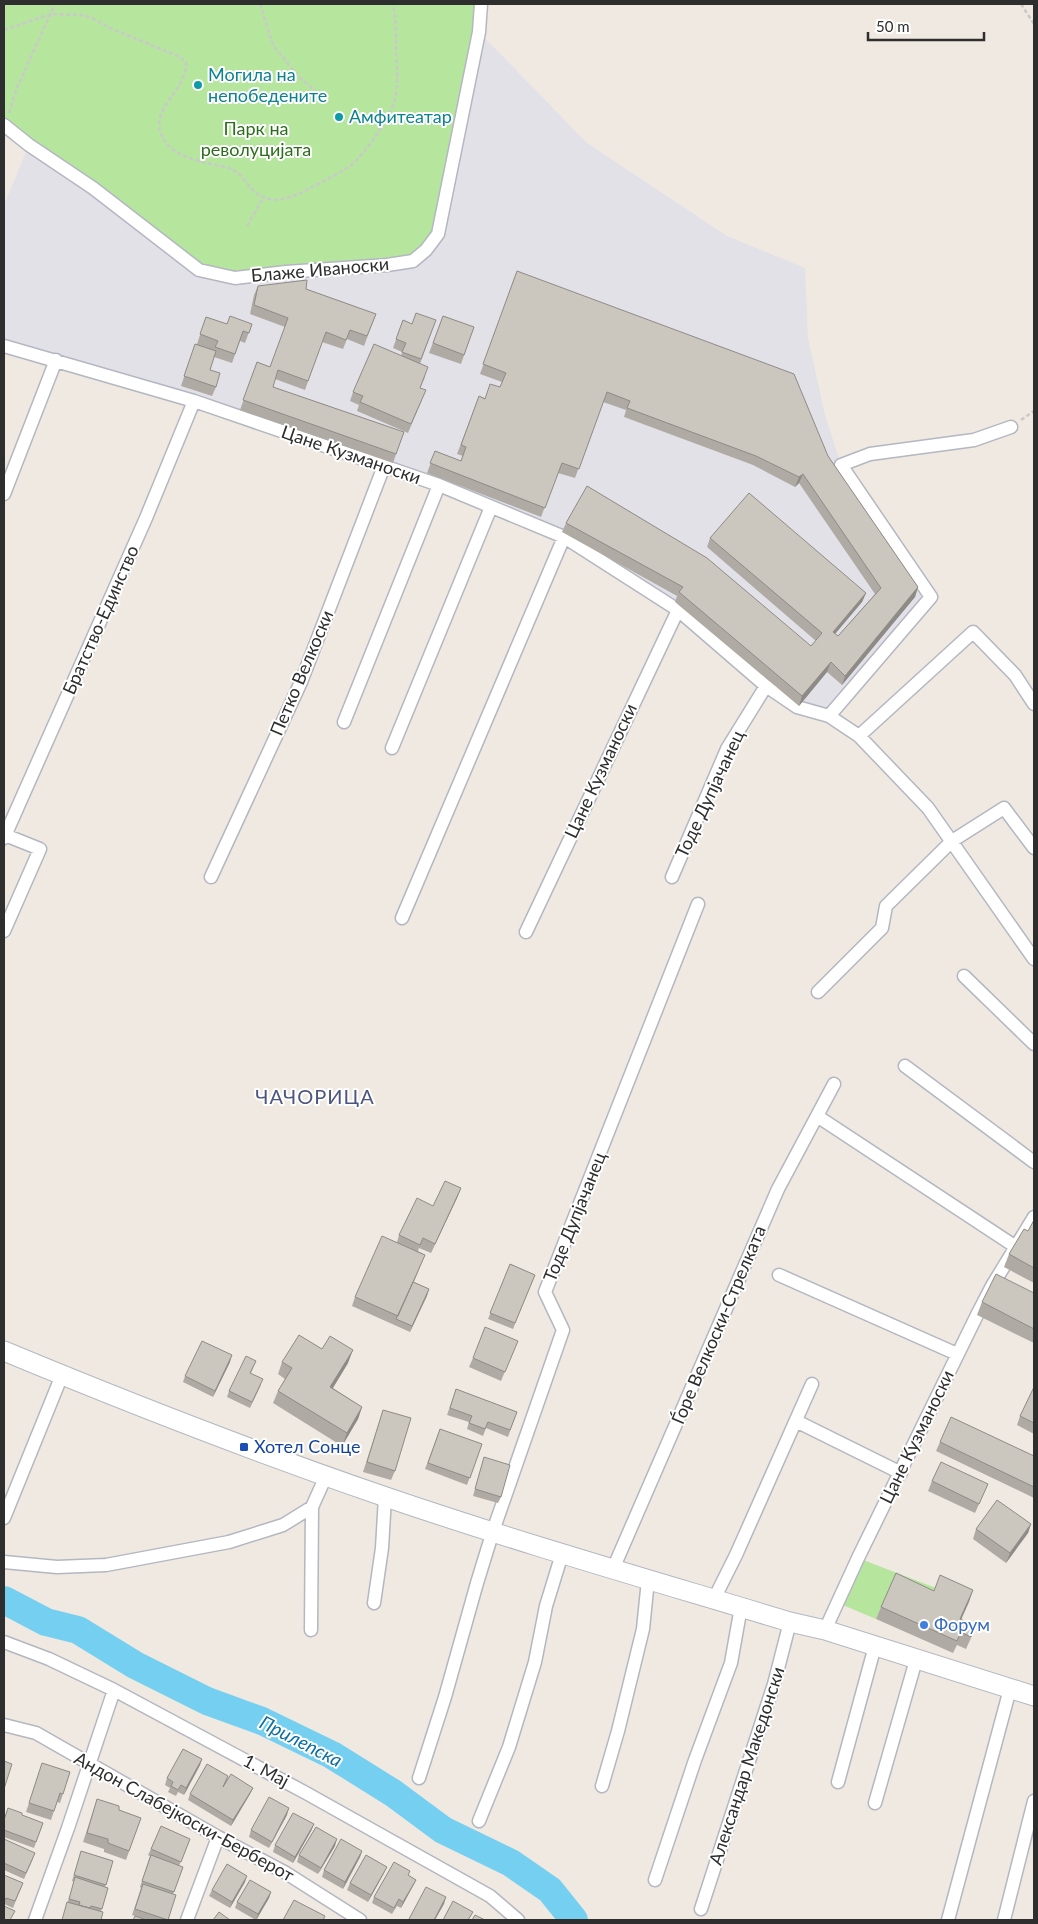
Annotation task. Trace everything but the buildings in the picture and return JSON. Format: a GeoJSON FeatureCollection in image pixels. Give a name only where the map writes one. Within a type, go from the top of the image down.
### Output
{"type":"FeatureCollection","features":[{"type":"Feature","properties":{"kind":"street","name":"Блаже Иваноски"},"geometry":{"type":"LineString","coordinates":[[4,125],[29,145],[100,194],[199,270],[235,278],[286,272],[387,265],[413,261],[426,250],[438,234],[479,32],[481,4]]}},
{"type":"Feature","properties":{"kind":"street","name":"Цане Кузманоски"},"geometry":{"type":"LineString","coordinates":[[4,346],[194,401],[440,485],[564,537],[678,610],[766,686],[797,707],[828,716],[859,736],[928,808],[1034,959]]}},
{"type":"Feature","properties":{"kind":"street"},"geometry":{"type":"LineString","coordinates":[[4,494],[56,360]]}},
{"type":"Feature","properties":{"kind":"street","name":"Братство-Единство"},"geometry":{"type":"LineString","coordinates":[[4,836],[9,814],[146,518],[194,401]]}},
{"type":"Feature","properties":{"kind":"street"},"geometry":{"type":"LineString","coordinates":[[828,716],[931,597],[841,465],[870,454],[974,440],[1011,427]]}},
{"type":"Feature","properties":{"kind":"street","name":"Петко Велкоски"},"geometry":{"type":"LineString","coordinates":[[211,877],[301,682],[384,466]]}},
{"type":"Feature","properties":{"kind":"street"},"geometry":{"type":"LineString","coordinates":[[344,722],[440,485]]}},
{"type":"Feature","properties":{"kind":"street"},"geometry":{"type":"LineString","coordinates":[[392,748],[491,507]]}},
{"type":"Feature","properties":{"kind":"street"},"geometry":{"type":"LineString","coordinates":[[402,918],[564,537]]}},
{"type":"Feature","properties":{"kind":"street","name":"Цане Кузманоски"},"geometry":{"type":"LineString","coordinates":[[526,932],[678,610]]}},
{"type":"Feature","properties":{"kind":"street"},"geometry":{"type":"LineString","coordinates":[[859,736],[973,632],[1015,675],[1034,704]]}},
{"type":"Feature","properties":{"kind":"street","name":"Тоде Дупјачанец"},"geometry":{"type":"LineString","coordinates":[[672,877],[727,749],[766,686]]}},
{"type":"Feature","properties":{"kind":"street"},"geometry":{"type":"LineString","coordinates":[[818,992],[882,928],[886,906],[952,841],[1004,808],[1034,848]]}},
{"type":"Feature","properties":{"kind":"street"},"geometry":{"type":"LineString","coordinates":[[4,836],[40,849],[4,931]]}},
{"type":"Feature","properties":{"kind":"street","name":"Тоде Дупјачанец"},"geometry":{"type":"LineString","coordinates":[[494,1532],[563,1330],[545,1292],[698,904]]}},
{"type":"Feature","properties":{"kind":"street"},"geometry":{"type":"LineString","coordinates":[[964,976],[1034,1044]]}},
{"type":"Feature","properties":{"kind":"street"},"geometry":{"type":"LineString","coordinates":[[905,1066],[1034,1162]]}},
{"type":"Feature","properties":{"kind":"street","name":"Ѓоре Велкоски-Стрелката"},"geometry":{"type":"LineString","coordinates":[[613,1569],[778,1189],[834,1084]]}},
{"type":"Feature","properties":{"kind":"street"},"geometry":{"type":"LineString","coordinates":[[817,1116],[1016,1248]]}},
{"type":"Feature","properties":{"kind":"street","name":"Цане Кузманоски"},"geometry":{"type":"LineString","coordinates":[[825,1630],[858,1558],[992,1286],[1034,1217]]}},
{"type":"Feature","properties":{"kind":"street"},"geometry":{"type":"LineString","coordinates":[[779,1275],[958,1354]]}},
{"type":"Feature","properties":{"kind":"street"},"geometry":{"type":"LineString","coordinates":[[4,1352],[244,1448],[384,1497],[562,1554],[790,1622],[825,1630],[1034,1696]]}},
{"type":"Feature","properties":{"kind":"street"},"geometry":{"type":"LineString","coordinates":[[4,1518],[62,1376]]}},
{"type":"Feature","properties":{"kind":"street"},"geometry":{"type":"LineString","coordinates":[[714,1599],[736,1555],[812,1384]]}},
{"type":"Feature","properties":{"kind":"street"},"geometry":{"type":"LineString","coordinates":[[796,1421],[901,1473]]}},
{"type":"Feature","properties":{"kind":"street"},"geometry":{"type":"LineString","coordinates":[[312,1630],[312,1507],[326,1476]]}},
{"type":"Feature","properties":{"kind":"street"},"geometry":{"type":"LineString","coordinates":[[374,1603],[382,1548],[384,1497]]}},
{"type":"Feature","properties":{"kind":"street"},"geometry":{"type":"LineString","coordinates":[[4,1562],[57,1567],[106,1565],[229,1542],[283,1525],[312,1507]]}},
{"type":"Feature","properties":{"kind":"street"},"geometry":{"type":"LineString","coordinates":[[419,1778],[494,1532]]}},
{"type":"Feature","properties":{"kind":"street"},"geometry":{"type":"LineString","coordinates":[[479,1821],[509,1747],[534,1662],[546,1606],[562,1554]]}},
{"type":"Feature","properties":{"kind":"street"},"geometry":{"type":"LineString","coordinates":[[602,1786],[644,1629],[648,1580]]}},
{"type":"Feature","properties":{"kind":"street"},"geometry":{"type":"LineString","coordinates":[[656,1880],[695,1760],[731,1663],[741,1607]]}},
{"type":"Feature","properties":{"kind":"street","name":"Александар Македонски"},"geometry":{"type":"LineString","coordinates":[[701,1909],[774,1684],[790,1622]]}},
{"type":"Feature","properties":{"kind":"street","name":"1. Мај"},"geometry":{"type":"LineString","coordinates":[[4,1642],[49,1659],[114,1690],[306,1793],[490,1896],[518,1920]]}},
{"type":"Feature","properties":{"kind":"street"},"geometry":{"type":"LineString","coordinates":[[838,1782],[875,1646]]}},
{"type":"Feature","properties":{"kind":"street"},"geometry":{"type":"LineString","coordinates":[[875,1804],[916,1660]]}},
{"type":"Feature","properties":{"kind":"street"},"geometry":{"type":"LineString","coordinates":[[948,1920],[1010,1689]]}},
{"type":"Feature","properties":{"kind":"street"},"geometry":{"type":"LineString","coordinates":[[35,1920],[114,1690]]}},
{"type":"Feature","properties":{"kind":"street","name":"Андон Слабејкоски-Берберот"},"geometry":{"type":"LineString","coordinates":[[4,1725],[36,1733],[286,1873],[343,1916],[360,1920]]}},
{"type":"Feature","properties":{"kind":"street"},"geometry":{"type":"LineString","coordinates":[[1004,1920],[1034,1800]]}},
{"type":"Feature","properties":{"kind":"street"},"geometry":{"type":"LineString","coordinates":[[187,1920],[218,1836]]}},
{"type":"Feature","properties":{"kind":"path"},"geometry":{"type":"LineString","coordinates":[[16,88],[55,4]]}},
{"type":"Feature","properties":{"kind":"path"},"geometry":{"type":"LineString","coordinates":[[260,4],[273,45],[298,76],[329,102]]}},
{"type":"Feature","properties":{"kind":"path"},"geometry":{"type":"LineString","coordinates":[[4,30],[51,14],[68,14],[92,18],[110,28],[180,57],[186,63],[186,73],[182,83],[162,110],[159,124],[165,142],[180,153],[237,171],[255,194],[263,198],[286,199],[335,175],[358,159],[385,123],[394,102],[397,78],[393,4]]}},
{"type":"Feature","properties":{"kind":"path"},"geometry":{"type":"LineString","coordinates":[[1021,4],[1034,24]]}},
{"type":"Feature","properties":{"kind":"path"},"geometry":{"type":"LineString","coordinates":[[247,226],[263,198]]}},
{"type":"Feature","properties":{"kind":"shaded area"},"geometry":{"type":"Polygon","coordinates":[[[479,32],[587,143],[727,236],[805,268],[808,338],[825,415],[841,465],[931,597],[829,716],[797,707],[678,610],[564,537],[439,485],[4,346],[4,205],[29,145],[479,32]]]}},
{"type":"Feature","properties":{"kind":"green space","name":"Парк на револуцијата"},"geometry":{"type":"Polygon","coordinates":[[[4,4],[481,4],[438,234],[413,261],[235,278],[199,270],[4,125],[4,4]]]}},
{"type":"Feature","properties":{"kind":"green space"},"geometry":{"type":"Polygon","coordinates":[[[858,1558],[936,1588],[929,1603],[891,1586],[876,1619],[838,1603],[858,1558]]]}},
{"type":"Feature","properties":{"kind":"waterway","name":"Прилепска"},"geometry":{"type":"LineString","coordinates":[[4,1600],[46,1622],[78,1630],[135,1665],[207,1701],[262,1721],[332,1755],[393,1793],[443,1830],[511,1863],[550,1890],[574,1920]]}},
{"type":"Feature","properties":{"kind":"place","name":"Могила на непобедените"},"geometry":{"type":"Point","coordinates":[198,85]}},
{"type":"Feature","properties":{"kind":"place","name":"Амфитеатар"},"geometry":{"type":"Point","coordinates":[339,117]}},
{"type":"Feature","properties":{"kind":"place","name":"Хотел Сонце"},"geometry":{"type":"Point","coordinates":[244,1447]}},
{"type":"Feature","properties":{"kind":"place","name":"Форум"},"geometry":{"type":"Point","coordinates":[924,1625]}},
{"type":"Feature","properties":{"kind":"district","name":"ЧАЧОРИЦА"},"geometry":{"type":"Point","coordinates":[315,1097]}}]}
